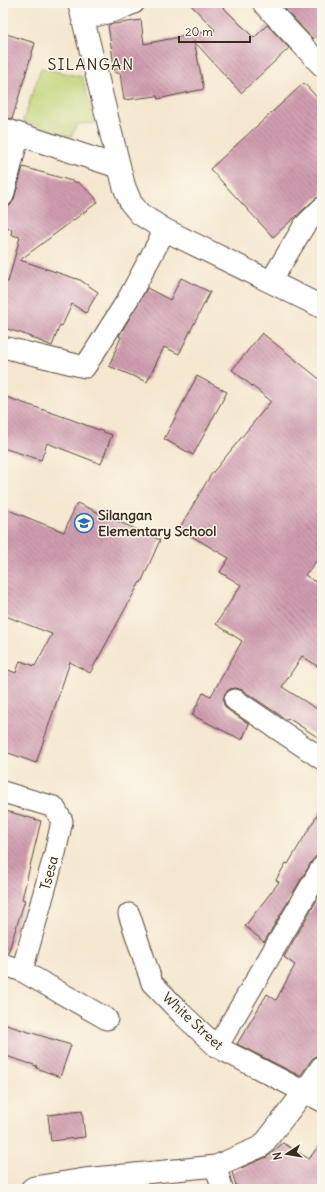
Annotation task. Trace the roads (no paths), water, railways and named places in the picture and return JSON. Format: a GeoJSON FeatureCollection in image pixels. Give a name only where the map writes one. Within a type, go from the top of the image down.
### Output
{"type":"FeatureCollection","features":[{"type":"Feature","properties":{"kind":"street"},"geometry":{"type":"LineString","coordinates":[[134,3],[118,10],[82,11],[119,167],[124,186],[131,203],[140,214],[165,230],[322,307]]}},
{"type":"Feature","properties":{"kind":"street"},"geometry":{"type":"LineString","coordinates":[[263,3],[322,66]]}},
{"type":"Feature","properties":{"kind":"street"},"geometry":{"type":"LineString","coordinates":[[3,196],[11,132],[119,167]]}},
{"type":"Feature","properties":{"kind":"street"},"geometry":{"type":"LineString","coordinates":[[271,281],[304,226],[322,208]]}},
{"type":"Feature","properties":{"kind":"street"},"geometry":{"type":"LineString","coordinates":[[3,347],[85,367],[128,300],[165,230]]}},
{"type":"Feature","properties":{"kind":"street"},"geometry":{"type":"LineString","coordinates":[[235,700],[322,759]]}},
{"type":"Feature","properties":{"kind":"street","name":"Tsesa"},"geometry":{"type":"LineString","coordinates":[[3,792],[54,807],[62,821],[55,853],[12,968]]}},
{"type":"Feature","properties":{"kind":"street"},"geometry":{"type":"LineString","coordinates":[[217,1047],[322,866]]}},
{"type":"Feature","properties":{"kind":"street","name":"White Street"},"geometry":{"type":"LineString","coordinates":[[129,914],[152,983],[217,1047],[313,1097]]}},
{"type":"Feature","properties":{"kind":"street"},"geometry":{"type":"LineString","coordinates":[[12,968],[107,1019]]}},
{"type":"Feature","properties":{"kind":"street"},"geometry":{"type":"LineString","coordinates":[[31,1189],[34,1187],[84,1179],[216,1166],[262,1146],[313,1097],[322,1066]]}},
{"type":"Feature","properties":{"kind":"street"},"geometry":{"type":"LineString","coordinates":[[216,1166],[222,1189]]}},
{"type":"Feature","properties":{"kind":"place","name":"Silangan Elementary School"},"geometry":{"type":"Point","coordinates":[84,523]}},
{"type":"Feature","properties":{"kind":"district","name":"SILANGAN"},"geometry":{"type":"Point","coordinates":[91,64]}}]}
